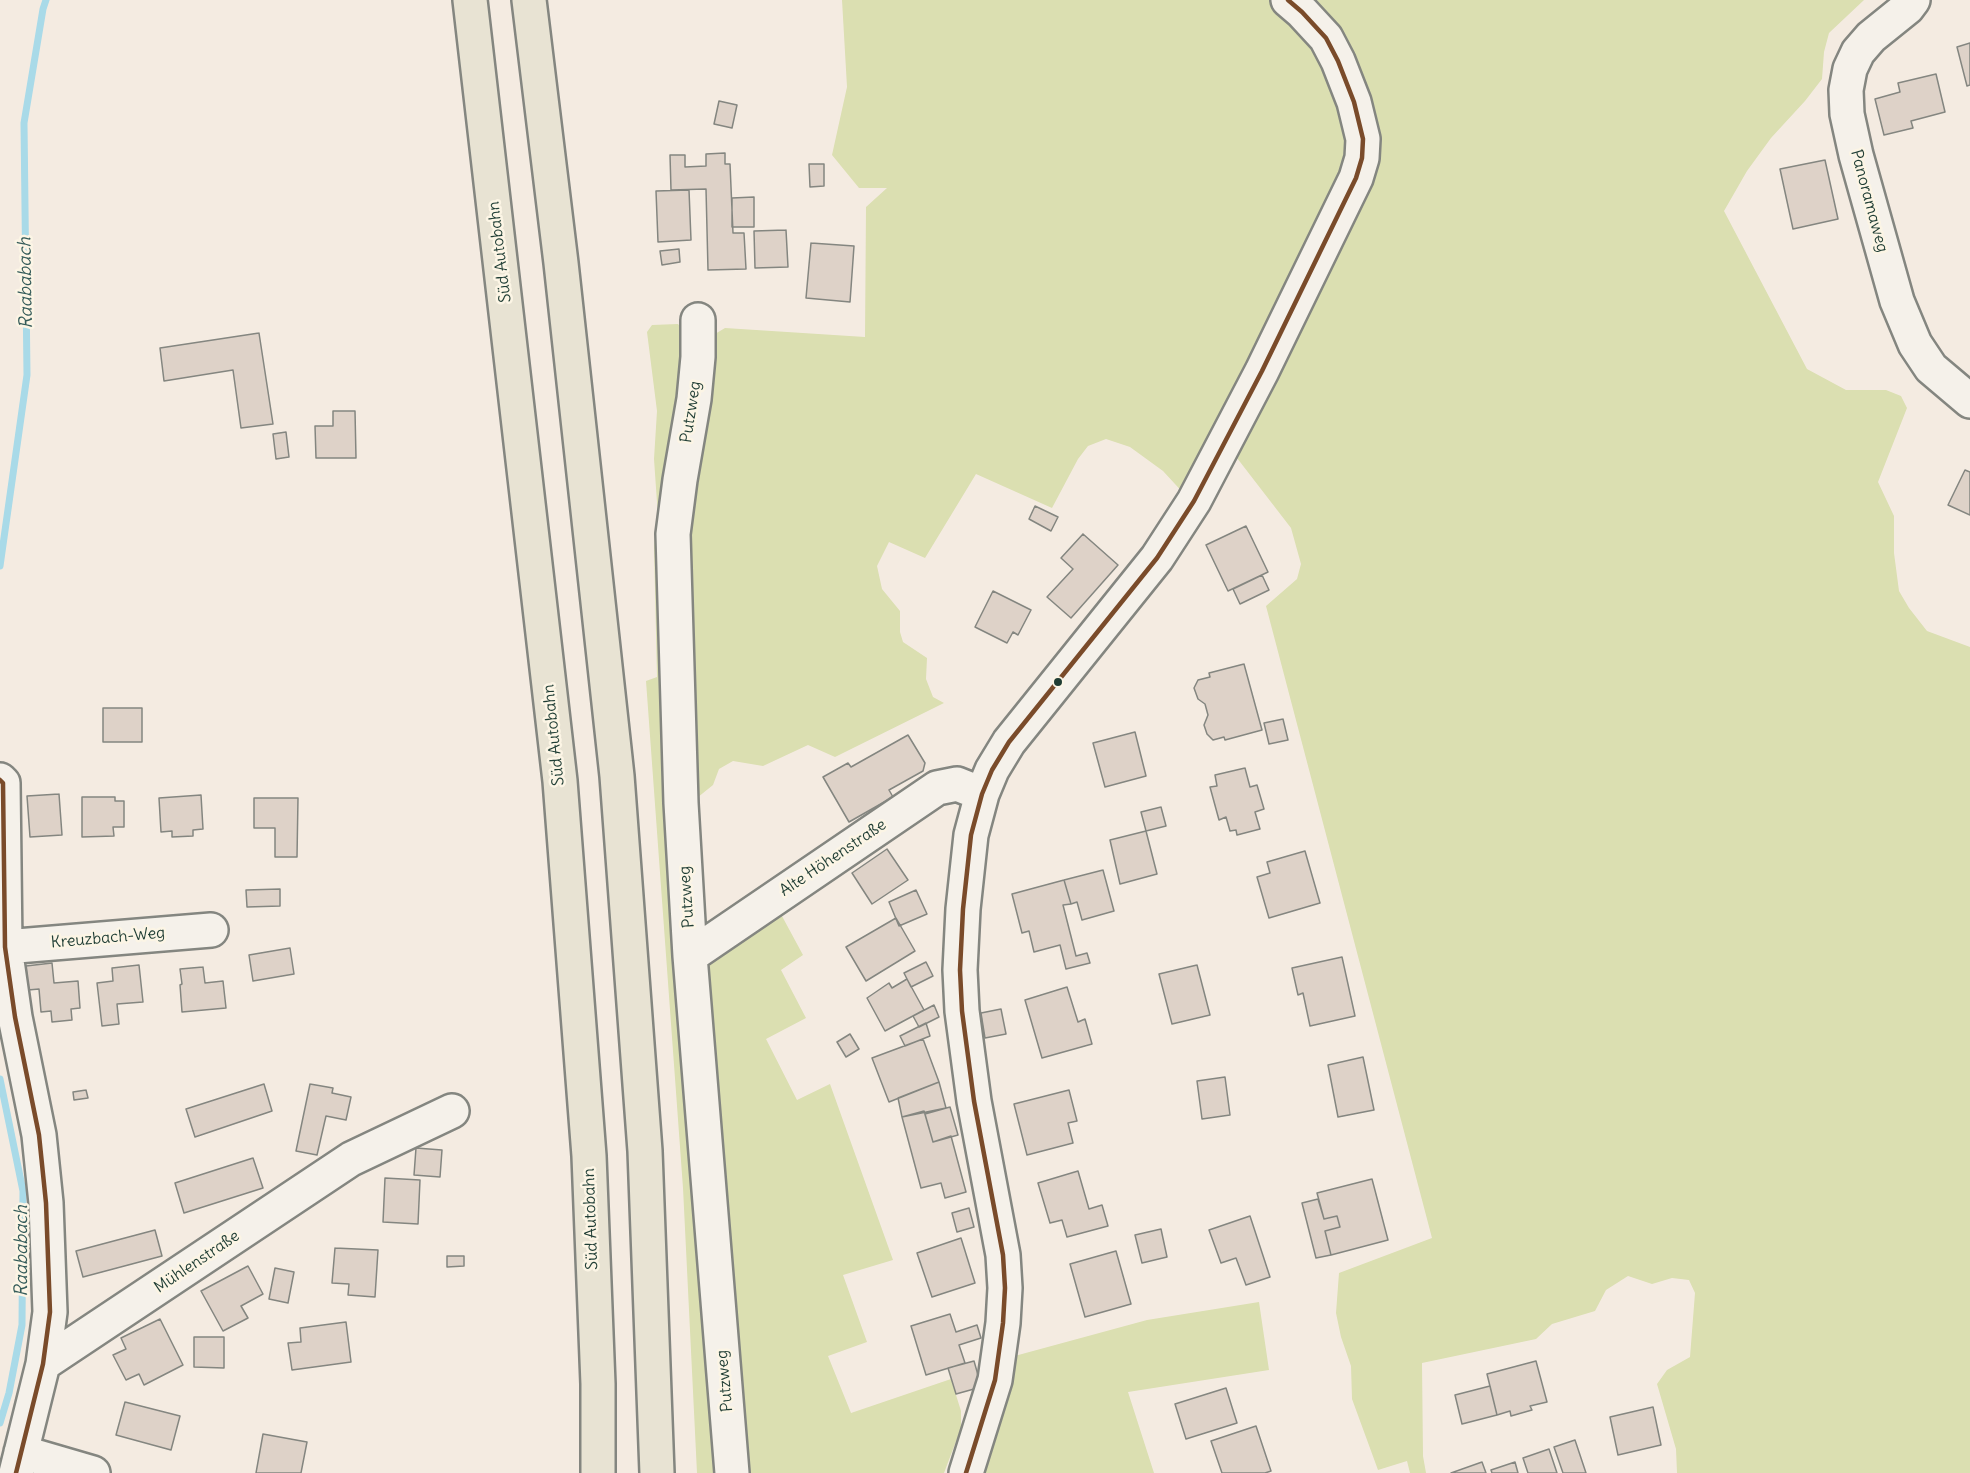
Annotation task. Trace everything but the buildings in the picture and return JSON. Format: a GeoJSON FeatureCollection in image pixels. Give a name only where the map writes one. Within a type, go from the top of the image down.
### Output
{"type":"FeatureCollection","features":[{"type":"Feature","properties":{"kind":"highway","name":"Süd Autobahn"},"geometry":{"type":"LineString","coordinates":[[470,0],[560,781],[589,1156],[598,1384],[598,1473]]}},
{"type":"Feature","properties":{"kind":"highway"},"geometry":{"type":"LineString","coordinates":[[529,0],[561,263],[617,776],[645,1152],[657,1473]]}},
{"type":"Feature","properties":{"kind":"street"},"geometry":{"type":"LineString","coordinates":[[966,1473],[995,1380],[1005,1288],[1003,1255],[974,1101],[962,1011],[960,970],[966,870],[971,835],[982,794],[992,770],[1012,737],[1157,558],[1194,501],[1262,371],[1356,178],[1362,158],[1363,139],[1354,102],[1326,38],[1288,0]]}},
{"type":"Feature","properties":{"kind":"street","name":"Panoramaweg"},"geometry":{"type":"LineString","coordinates":[[1913,0],[1907,8],[1871,37],[1858,52],[1850,69],[1846,90],[1847,114],[1856,155],[1897,301],[1915,344],[1931,368],[1970,401]]}},
{"type":"Feature","properties":{"kind":"street","name":"Putzweg"},"geometry":{"type":"LineString","coordinates":[[698,320],[698,357],[694,399],[673,534],[681,803],[690,956],[732,1473]]}},
{"type":"Feature","properties":{"kind":"street"},"geometry":{"type":"LineString","coordinates":[[0,780],[3,783],[5,947],[15,1017],[39,1135],[46,1203],[50,1312],[44,1364],[19,1463],[93,1473]]}},
{"type":"Feature","properties":{"kind":"street","name":"Alte Höhenstraße"},"geometry":{"type":"LineString","coordinates":[[690,956],[926,794],[947,785],[957,784],[982,794]]}},
{"type":"Feature","properties":{"kind":"street","name":"Kreuzbach-Weg"},"geometry":{"type":"LineString","coordinates":[[5,947],[211,930]]}},
{"type":"Feature","properties":{"kind":"street","name":"Mühlenstraße"},"geometry":{"type":"LineString","coordinates":[[44,1364],[351,1159],[452,1111]]}},
{"type":"Feature","properties":{"kind":"green space"},"geometry":{"type":"Polygon","coordinates":[[[842,0],[1275,0],[1331,65],[1353,157],[1187,497],[1163,471],[1130,447],[1106,439],[1088,446],[1078,459],[1052,508],[976,474],[925,558],[889,542],[877,566],[882,589],[900,611],[900,632],[903,642],[927,658],[926,679],[933,697],[944,703],[835,757],[808,745],[763,766],[733,761],[719,769],[713,785],[687,806],[681,609],[710,337],[725,328],[865,337],[866,207],[887,188],[859,188],[832,155],[847,87],[842,0]]]}},
{"type":"Feature","properties":{"kind":"green space"},"geometry":{"type":"Polygon","coordinates":[[[1308,0],[1864,0],[1829,33],[1824,52],[1822,79],[1771,138],[1747,171],[1724,211],[1807,369],[1846,390],[1886,390],[1901,396],[1907,408],[1878,482],[1894,516],[1894,553],[1899,591],[1927,631],[1970,647],[1970,1473],[1677,1473],[1676,1449],[1657,1384],[1667,1370],[1690,1357],[1695,1293],[1689,1280],[1672,1278],[1652,1284],[1628,1276],[1606,1290],[1595,1311],[1552,1324],[1536,1339],[1422,1363],[1423,1456],[1426,1473],[1410,1473],[1407,1461],[1378,1470],[1352,1399],[1351,1366],[1336,1313],[1339,1273],[1432,1238],[1266,606],[1297,579],[1301,564],[1291,528],[1237,458],[1367,183],[1308,0]]]}},
{"type":"Feature","properties":{"kind":"green space"},"geometry":{"type":"Polygon","coordinates":[[[678,324],[689,337],[682,437],[725,1473],[697,1473],[683,1188],[646,681],[657,677],[654,546],[658,517],[654,459],[657,411],[647,332],[652,325],[678,324]]]}},
{"type":"Feature","properties":{"kind":"green space"},"geometry":{"type":"Polygon","coordinates":[[[776,905],[803,955],[781,970],[806,1018],[766,1039],[797,1100],[830,1084],[893,1260],[843,1275],[867,1342],[828,1356],[851,1413],[951,1379],[961,1411],[961,1428],[944,1473],[739,1473],[697,955],[776,905]]]}},
{"type":"Feature","properties":{"kind":"green space"},"geometry":{"type":"Polygon","coordinates":[[[1259,1302],[1269,1370],[1128,1392],[1154,1473],[973,1473],[1011,1357],[1147,1320],[1259,1302]]]}},
{"type":"Feature","properties":{"kind":"waterway","name":"Raababach"},"geometry":{"type":"LineString","coordinates":[[0,566],[27,375],[24,123],[46,0]]}},
{"type":"Feature","properties":{"kind":"waterway","name":"Raababach"},"geometry":{"type":"LineString","coordinates":[[0,1079],[23,1191],[22,1325],[9,1393],[0,1423]]}},
{"type":"Feature","properties":{"kind":"transit line"},"geometry":{"type":"LineString","coordinates":[[966,1473],[995,1380],[1005,1288],[1003,1255],[974,1101],[962,1011],[960,970],[963,909],[971,835],[982,794],[992,770],[1009,742],[1157,558],[1194,501],[1262,371],[1356,178],[1362,158],[1363,139],[1354,102],[1326,38],[1288,0]]}},
{"type":"Feature","properties":{"kind":"transit line"},"geometry":{"type":"LineString","coordinates":[[0,780],[3,783],[5,947],[15,1017],[39,1135],[46,1203],[50,1312],[43,1364],[16,1473]]}}]}
